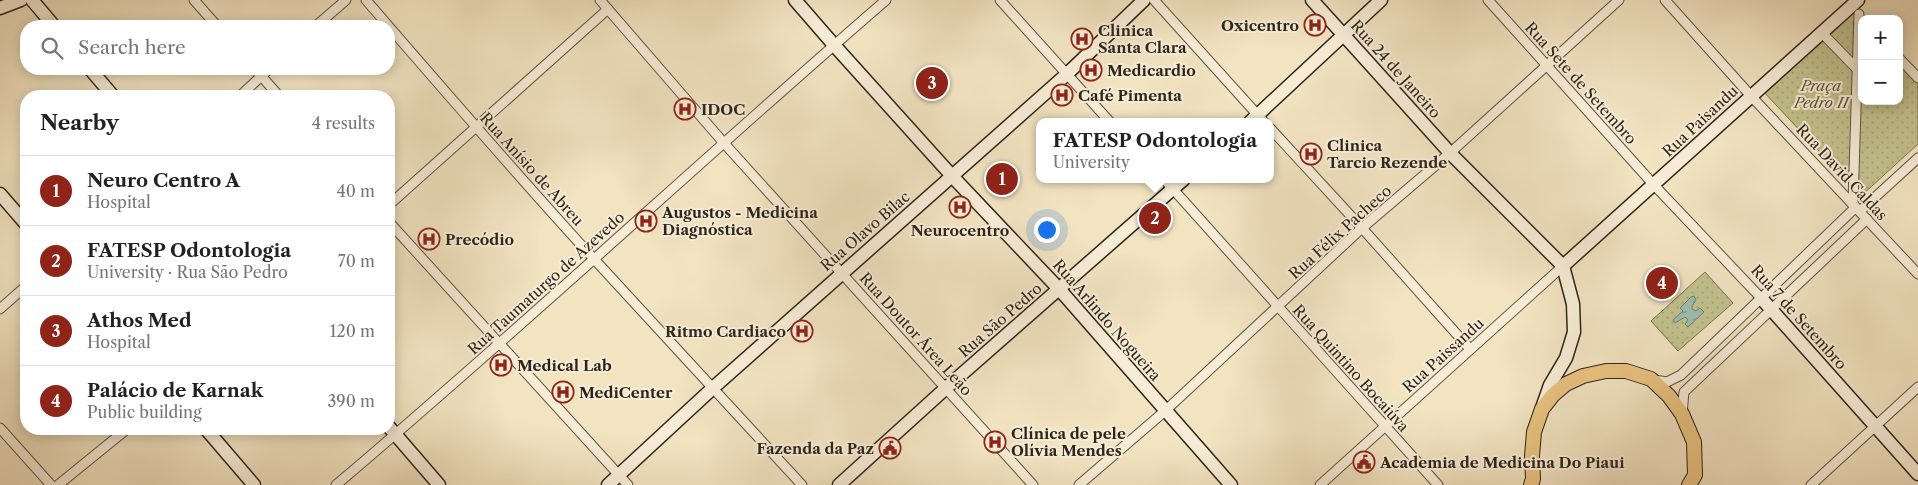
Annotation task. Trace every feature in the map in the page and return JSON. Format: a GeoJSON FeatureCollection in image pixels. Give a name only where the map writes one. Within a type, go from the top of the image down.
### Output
{"type":"FeatureCollection","features":[{"type":"Feature","properties":{"kind":"main road"},"geometry":{"type":"LineString","coordinates":[[1531,485],[1533,479],[1534,432],[1542,409],[1553,395],[1566,384],[1583,376],[1606,371],[1626,371],[1651,380],[1669,396],[1682,414],[1694,442],[1695,475],[1689,485]]}},
{"type":"Feature","properties":{"kind":"street"},"geometry":{"type":"LineString","coordinates":[[0,8],[22,0]]}},
{"type":"Feature","properties":{"kind":"street"},"geometry":{"type":"LineString","coordinates":[[32,0],[49,20]]}},
{"type":"Feature","properties":{"kind":"street"},"geometry":{"type":"LineString","coordinates":[[194,0],[212,20]]}},
{"type":"Feature","properties":{"kind":"street"},"geometry":{"type":"LineString","coordinates":[[323,20],[346,0]]}},
{"type":"Feature","properties":{"kind":"street","name":"Rua Anísio de Abreu"},"geometry":{"type":"LineString","coordinates":[[366,0],[383,20]]}},
{"type":"Feature","properties":{"kind":"street","name":"Rua Doutor Área Leão"},"geometry":{"type":"LineString","coordinates":[[600,0],[723,142],[1033,485]]}},
{"type":"Feature","properties":{"kind":"street","name":"Rua Arlindo Nogueira"},"geometry":{"type":"LineString","coordinates":[[795,0],[952,176],[1060,290],[1231,485]]}},
{"type":"Feature","properties":{"kind":"street","name":"Rua Taumaturgo de Azevedo"},"geometry":{"type":"LineString","coordinates":[[395,429],[499,344],[723,142],[886,0]]}},
{"type":"Feature","properties":{"kind":"street"},"geometry":{"type":"LineString","coordinates":[[1000,0],[1106,118]]}},
{"type":"Feature","properties":{"kind":"street","name":"Rua Olavo Bilac"},"geometry":{"type":"LineString","coordinates":[[608,485],[624,480],[714,387],[1067,74],[1144,0]]}},
{"type":"Feature","properties":{"kind":"street"},"geometry":{"type":"LineString","coordinates":[[1154,0],[1256,118]]}},
{"type":"Feature","properties":{"kind":"street","name":"Rua 24 de Janeiro"},"geometry":{"type":"LineString","coordinates":[[1312,0],[1450,153],[1563,266]]}},
{"type":"Feature","properties":{"kind":"street"},"geometry":{"type":"LineString","coordinates":[[1258,118],[1342,34],[1381,0]]}},
{"type":"Feature","properties":{"kind":"street","name":"Rua Sete de Setembro"},"geometry":{"type":"LineString","coordinates":[[1488,0],[1654,185]]}},
{"type":"Feature","properties":{"kind":"street","name":"Rua Félix Pacheco"},"geometry":{"type":"LineString","coordinates":[[1079,485],[1165,411],[1362,228],[1450,153],[1619,0]]}},
{"type":"Feature","properties":{"kind":"street","name":"Rua David Caldas"},"geometry":{"type":"LineString","coordinates":[[1665,0],[1751,96],[1918,274]]}},
{"type":"Feature","properties":{"kind":"street"},"geometry":{"type":"LineString","coordinates":[[1855,8],[1857,69],[1856,207]]}},
{"type":"Feature","properties":{"kind":"street","name":"Rua Paisandu"},"geometry":{"type":"LineString","coordinates":[[1563,266],[1822,33],[1855,8]]}},
{"type":"Feature","properties":{"kind":"street"},"geometry":{"type":"LineString","coordinates":[[395,200],[608,9]]}},
{"type":"Feature","properties":{"kind":"street"},"geometry":{"type":"LineString","coordinates":[[1822,33],[1857,69]]}},
{"type":"Feature","properties":{"kind":"street","name":"Rua Anísio de Abreu"},"geometry":{"type":"LineString","coordinates":[[395,34],[476,128],[594,259],[714,387],[802,485]]}},
{"type":"Feature","properties":{"kind":"street"},"geometry":{"type":"LineString","coordinates":[[1901,60],[1918,78]]}},
{"type":"Feature","properties":{"kind":"street"},"geometry":{"type":"LineString","coordinates":[[95,75],[108,90]]}},
{"type":"Feature","properties":{"kind":"street"},"geometry":{"type":"LineString","coordinates":[[244,90],[256,75]]}},
{"type":"Feature","properties":{"kind":"street"},"geometry":{"type":"LineString","coordinates":[[261,75],[274,90]]}},
{"type":"Feature","properties":{"kind":"street"},"geometry":{"type":"LineString","coordinates":[[1274,132],[1470,349]]}},
{"type":"Feature","properties":{"kind":"street"},"geometry":{"type":"LineString","coordinates":[[1651,380],[1667,382],[1673,380],[1856,207],[1918,158]]}},
{"type":"Feature","properties":{"kind":"street","name":"Rua São Pedro"},"geometry":{"type":"LineString","coordinates":[[839,485],[946,388],[1060,290],[1168,184]]}},
{"type":"Feature","properties":{"kind":"street","name":"Rua Quintino Bocaiúva"},"geometry":{"type":"LineString","coordinates":[[1168,184],[1438,485]]}},
{"type":"Feature","properties":{"kind":"street","name":"Rua 7 de Setembro"},"geometry":{"type":"LineString","coordinates":[[1654,185],[1772,310],[1918,474]]}},
{"type":"Feature","properties":{"kind":"street"},"geometry":{"type":"LineString","coordinates":[[0,194],[20,217]]}},
{"type":"Feature","properties":{"kind":"street"},"geometry":{"type":"LineString","coordinates":[[1682,414],[1684,392],[1867,218]]}},
{"type":"Feature","properties":{"kind":"street"},"geometry":{"type":"LineString","coordinates":[[1840,223],[1851,234]]}},
{"type":"Feature","properties":{"kind":"street"},"geometry":{"type":"LineString","coordinates":[[395,229],[624,480]]}},
{"type":"Feature","properties":{"kind":"street"},"geometry":{"type":"LineString","coordinates":[[1808,253],[1818,264]]}},
{"type":"Feature","properties":{"kind":"street"},"geometry":{"type":"LineString","coordinates":[[1542,409],[1550,385],[1566,358],[1574,332],[1573,304],[1563,266]]}},
{"type":"Feature","properties":{"kind":"street","name":"Rua Paissandu"},"geometry":{"type":"LineString","coordinates":[[1320,485],[1563,266]]}},
{"type":"Feature","properties":{"kind":"street"},"geometry":{"type":"LineString","coordinates":[[0,309],[20,291]]}},
{"type":"Feature","properties":{"kind":"street"},"geometry":{"type":"LineString","coordinates":[[1711,345],[1722,356]]}},
{"type":"Feature","properties":{"kind":"street"},"geometry":{"type":"LineString","coordinates":[[1811,485],[1918,387]]}},
{"type":"Feature","properties":{"kind":"street"},"geometry":{"type":"LineString","coordinates":[[0,428],[51,485]]}},
{"type":"Feature","properties":{"kind":"street"},"geometry":{"type":"LineString","coordinates":[[395,434],[439,485]]}},
{"type":"Feature","properties":{"kind":"street"},"geometry":{"type":"LineString","coordinates":[[58,485],[120,435]]}},
{"type":"Feature","properties":{"kind":"street"},"geometry":{"type":"LineString","coordinates":[[211,435],[254,485]]}},
{"type":"Feature","properties":{"kind":"street","name":"Rua Taumaturgo de Azevedo"},"geometry":{"type":"LineString","coordinates":[[336,485],[388,435]]}},
{"type":"Feature","properties":{"kind":"green space","name":"Praça Pedro II"},"geometry":{"type":"Polygon","coordinates":[[[1852,11],[1858,17],[1858,105],[1903,105],[1903,65],[1918,80],[1918,144],[1861,196],[1762,90],[1852,11]]]}},
{"type":"Feature","properties":{"kind":"green space"},"geometry":{"type":"Polygon","coordinates":[[[1705,272],[1733,303],[1678,351],[1651,321],[1705,272]]]}},
{"type":"Feature","properties":{"kind":"water"},"geometry":{"type":"Polygon","coordinates":[[[1694,296],[1696,300],[1692,309],[1696,311],[1700,308],[1704,312],[1688,327],[1685,324],[1688,320],[1685,317],[1675,323],[1673,320],[1683,311],[1680,308],[1694,296]]]}},
{"type":"Feature","properties":{"kind":"place","name":"Oxicentro"},"geometry":{"type":"Point","coordinates":[1315,25]}},
{"type":"Feature","properties":{"kind":"place","name":"Clinica Santa Clara"},"geometry":{"type":"Point","coordinates":[1082,39]}},
{"type":"Feature","properties":{"kind":"place","name":"Medicardio"},"geometry":{"type":"Point","coordinates":[1091,70]}},
{"type":"Feature","properties":{"kind":"place","name":"Athos Med"},"geometry":{"type":"Point","coordinates":[932,83]}},
{"type":"Feature","properties":{"kind":"place","name":"Café Pimenta"},"geometry":{"type":"Point","coordinates":[1062,95]}},
{"type":"Feature","properties":{"kind":"place","name":"IDOC"},"geometry":{"type":"Point","coordinates":[685,109]}},
{"type":"Feature","properties":{"kind":"place","name":"Clinica Tarcio Rezende"},"geometry":{"type":"Point","coordinates":[1311,154]}},
{"type":"Feature","properties":{"kind":"place","name":"Neuro Centro A"},"geometry":{"type":"Point","coordinates":[1002,179]}},
{"type":"Feature","properties":{"kind":"place","name":"Neurocentro"},"geometry":{"type":"Point","coordinates":[960,207]}},
{"type":"Feature","properties":{"kind":"place","name":"FATESP Odontologia"},"geometry":{"type":"Point","coordinates":[1155,218]}},
{"type":"Feature","properties":{"kind":"place","name":"Augustos - Medicina Diagnóstica"},"geometry":{"type":"Point","coordinates":[646,221]}},
{"type":"Feature","properties":{"kind":"place","name":"Precódio"},"geometry":{"type":"Point","coordinates":[429,239]}},
{"type":"Feature","properties":{"kind":"place","name":"Palácio de Karnak"},"geometry":{"type":"Point","coordinates":[1662,283]}},
{"type":"Feature","properties":{"kind":"place","name":"Ritmo Cardiaco"},"geometry":{"type":"Point","coordinates":[802,331]}},
{"type":"Feature","properties":{"kind":"place","name":"Medical Lab"},"geometry":{"type":"Point","coordinates":[501,365]}},
{"type":"Feature","properties":{"kind":"place","name":"MediCenter"},"geometry":{"type":"Point","coordinates":[563,392]}},
{"type":"Feature","properties":{"kind":"place","name":"Clínica de pele Olívia Mendes"},"geometry":{"type":"Point","coordinates":[995,442]}},
{"type":"Feature","properties":{"kind":"place","name":"Fazenda da Paz"},"geometry":{"type":"Point","coordinates":[890,448]}},
{"type":"Feature","properties":{"kind":"place","name":"Academia de Medicina Do Piaui"},"geometry":{"type":"Point","coordinates":[1364,462]}}]}
